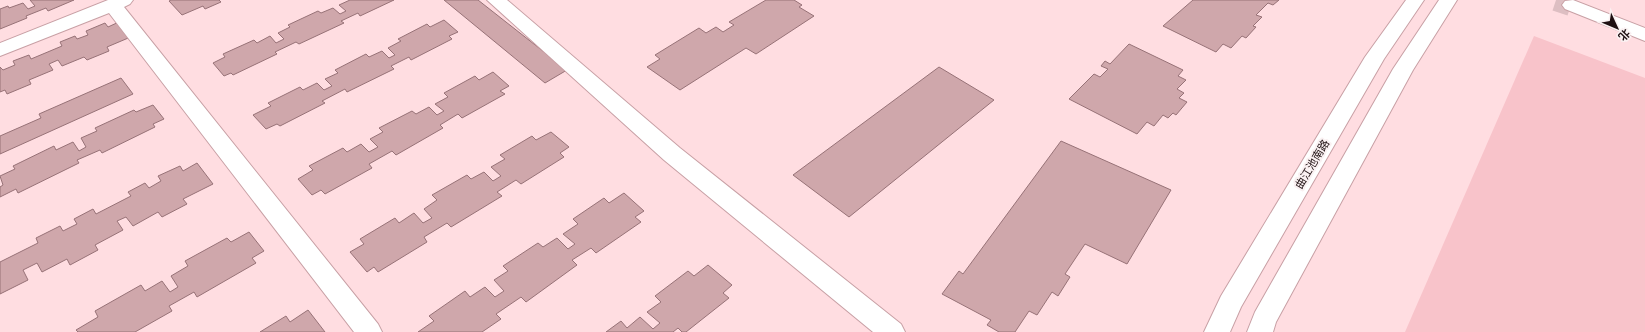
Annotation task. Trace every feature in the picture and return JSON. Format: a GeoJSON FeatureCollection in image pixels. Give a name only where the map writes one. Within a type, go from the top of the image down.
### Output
{"type":"FeatureCollection","features":[{"type":"Feature","properties":{"kind":"street"},"geometry":{"type":"LineString","coordinates":[[496,0],[672,154],[892,332]]}},
{"type":"Feature","properties":{"kind":"street","name":"曲江池南路"},"geometry":{"type":"LineString","coordinates":[[1217,332],[1230,303],[1375,57],[1415,0]]}},
{"type":"Feature","properties":{"kind":"street"},"geometry":{"type":"LineString","coordinates":[[1260,332],[1264,320],[1403,69],[1448,0]]}},
{"type":"Feature","properties":{"kind":"street"},"geometry":{"type":"LineString","coordinates":[[0,50],[118,2],[369,332]]}},
{"type":"Feature","properties":{"kind":"street"},"geometry":{"type":"LineString","coordinates":[[1571,5],[1645,35]]}},
{"type":"Feature","properties":{"kind":"shaded area"},"geometry":{"type":"Polygon","coordinates":[[[1534,36],[1645,78],[1645,332],[1405,332],[1534,36]]]}},
{"type":"Feature","properties":{"kind":"building"},"geometry":{"type":"Polygon","coordinates":[[[30,0],[74,0],[48,11],[46,8],[26,16],[27,18],[0,29],[0,9],[8,6],[9,8],[23,3],[28,9],[35,6],[30,0]]]}},
{"type":"Feature","properties":{"kind":"building"},"geometry":{"type":"Polygon","coordinates":[[[219,0],[221,2],[205,9],[203,6],[182,15],[169,1],[219,0]]]}},
{"type":"Feature","properties":{"kind":"building"},"geometry":{"type":"Polygon","coordinates":[[[350,0],[394,0],[360,16],[358,13],[341,21],[344,23],[299,44],[296,42],[275,52],[277,54],[233,75],[231,73],[224,76],[213,63],[225,57],[223,54],[254,40],[257,43],[270,36],[276,43],[284,39],[278,33],[290,27],[288,25],[318,11],[321,13],[333,8],[340,14],[346,11],[339,5],[350,0]]]}},
{"type":"Feature","properties":{"kind":"building"},"geometry":{"type":"Polygon","coordinates":[[[444,0],[478,0],[567,70],[545,83],[444,0]]]}},
{"type":"Feature","properties":{"kind":"building"},"geometry":{"type":"Polygon","coordinates":[[[766,0],[794,0],[802,5],[799,7],[814,16],[756,54],[746,48],[680,90],[647,67],[660,59],[655,55],[699,28],[706,33],[716,27],[723,32],[734,25],[729,22],[766,0]]]}},
{"type":"Feature","properties":{"kind":"building"},"geometry":{"type":"Polygon","coordinates":[[[1193,0],[1279,0],[1273,5],[1268,3],[1256,15],[1262,17],[1253,26],[1256,27],[1246,38],[1242,36],[1231,48],[1223,44],[1216,52],[1163,26],[1193,0]]]}},
{"type":"Feature","properties":{"kind":"building"},"geometry":{"type":"Polygon","coordinates":[[[444,20],[458,32],[449,36],[452,39],[411,60],[409,57],[391,66],[394,69],[347,92],[345,89],[322,101],[325,103],[280,126],[277,124],[266,129],[253,115],[271,106],[268,103],[300,87],[303,90],[317,83],[324,90],[332,86],[325,79],[338,73],[335,70],[366,54],[369,57],[382,51],[389,58],[395,55],[388,48],[401,41],[398,39],[427,24],[430,27],[444,20]]]}},
{"type":"Feature","properties":{"kind":"building"},"geometry":{"type":"Polygon","coordinates":[[[121,21],[133,36],[107,47],[109,51],[87,60],[84,57],[62,66],[58,60],[49,64],[53,70],[29,80],[31,84],[7,94],[5,90],[0,92],[0,67],[3,70],[15,65],[13,61],[29,55],[31,59],[62,46],[60,42],[75,36],[77,39],[88,35],[86,31],[105,23],[108,27],[121,21]]]}},
{"type":"Feature","properties":{"kind":"building"},"geometry":{"type":"Polygon","coordinates":[[[1129,44],[1183,70],[1178,76],[1186,80],[1177,89],[1184,93],[1179,98],[1187,102],[1176,115],[1173,113],[1168,118],[1163,115],[1154,126],[1147,122],[1137,134],[1069,99],[1094,74],[1100,77],[1108,69],[1101,66],[1105,61],[1110,64],[1129,44]]]}},
{"type":"Feature","properties":{"kind":"building"},"geometry":{"type":"Polygon","coordinates":[[[939,67],[994,100],[849,217],[793,175],[939,67]]]}},
{"type":"Feature","properties":{"kind":"building"},"geometry":{"type":"Polygon","coordinates":[[[493,72],[509,86],[500,91],[505,94],[462,118],[458,114],[440,125],[443,128],[396,155],[392,151],[369,164],[372,168],[325,194],[321,190],[312,195],[298,179],[313,170],[309,166],[343,148],[347,152],[361,144],[369,152],[378,147],[370,139],[383,132],[379,128],[412,111],[416,114],[429,107],[437,115],[444,111],[435,104],[448,97],[444,93],[475,76],[479,80],[493,72]]]}},
{"type":"Feature","properties":{"kind":"building"},"geometry":{"type":"Polygon","coordinates":[[[121,78],[133,94],[0,154],[0,136],[41,118],[39,114],[121,78]]]}},
{"type":"Feature","properties":{"kind":"building"},"geometry":{"type":"Polygon","coordinates":[[[153,105],[164,119],[153,124],[155,127],[102,153],[100,150],[77,160],[79,163],[18,193],[16,189],[0,197],[0,187],[3,185],[0,176],[15,169],[13,166],[54,146],[56,150],[73,142],[79,151],[86,147],[81,138],[97,131],[95,128],[134,110],[136,112],[153,105]]]}},
{"type":"Feature","properties":{"kind":"building"},"geometry":{"type":"Polygon","coordinates":[[[551,132],[569,147],[560,153],[564,157],[521,184],[516,180],[497,192],[502,196],[451,227],[447,223],[424,237],[427,242],[378,272],[374,267],[367,272],[350,252],[364,244],[360,239],[395,218],[399,223],[414,213],[423,223],[432,218],[424,209],[437,200],[432,195],[467,175],[471,179],[484,172],[493,181],[501,176],[491,167],[505,159],[500,155],[532,136],[536,140],[551,132]]]}},
{"type":"Feature","properties":{"kind":"building"},"geometry":{"type":"Polygon","coordinates":[[[1061,141],[1171,190],[1127,264],[1085,244],[1065,274],[1070,277],[1058,296],[1052,292],[1037,315],[1029,311],[1015,332],[999,332],[987,325],[991,320],[942,294],[959,271],[963,274],[1061,141]]]}},
{"type":"Feature","properties":{"kind":"building"},"geometry":{"type":"Polygon","coordinates":[[[197,163],[213,184],[183,199],[187,204],[162,217],[158,212],[133,226],[126,217],[117,221],[123,230],[95,245],[98,250],[70,265],[67,259],[42,272],[37,263],[23,270],[28,280],[0,294],[0,262],[38,243],[36,238],[60,226],[63,231],[77,224],[74,219],[93,209],[96,214],[131,196],[128,192],[145,183],[149,188],[161,181],[158,176],[180,166],[183,171],[197,163]]]}},
{"type":"Feature","properties":{"kind":"building"},"geometry":{"type":"Polygon","coordinates":[[[624,193],[644,211],[635,217],[641,222],[596,253],[591,248],[572,260],[577,265],[526,302],[521,297],[496,314],[501,319],[482,332],[418,332],[434,321],[429,316],[465,291],[470,297],[485,287],[495,297],[504,291],[494,280],[508,271],[503,266],[538,243],[543,247],[557,238],[568,249],[575,244],[563,234],[578,224],[573,219],[604,198],[609,203],[624,193]]]}},
{"type":"Feature","properties":{"kind":"building"},"geometry":{"type":"Polygon","coordinates":[[[249,232],[264,251],[252,258],[256,263],[197,297],[194,292],[169,306],[172,311],[135,332],[78,332],[76,330],[98,317],[95,311],[141,285],[145,291],[162,281],[170,292],[178,287],[171,276],[188,266],[185,261],[227,238],[231,242],[249,232]]]}},
{"type":"Feature","properties":{"kind":"building"},"geometry":{"type":"Polygon","coordinates":[[[708,265],[732,285],[723,293],[729,298],[686,332],[682,332],[678,328],[673,332],[606,332],[621,321],[627,328],[640,317],[653,329],[660,323],[647,312],[661,302],[655,296],[688,271],[694,276],[708,265]]]}},
{"type":"Feature","properties":{"kind":"building"},"geometry":{"type":"Polygon","coordinates":[[[308,310],[325,332],[260,332],[286,316],[290,322],[308,310]]]}},
{"type":"Feature","properties":{"kind":"tunnel"},"geometry":{"type":"LineString","coordinates":[[1556,0],[1571,5]]}}]}
